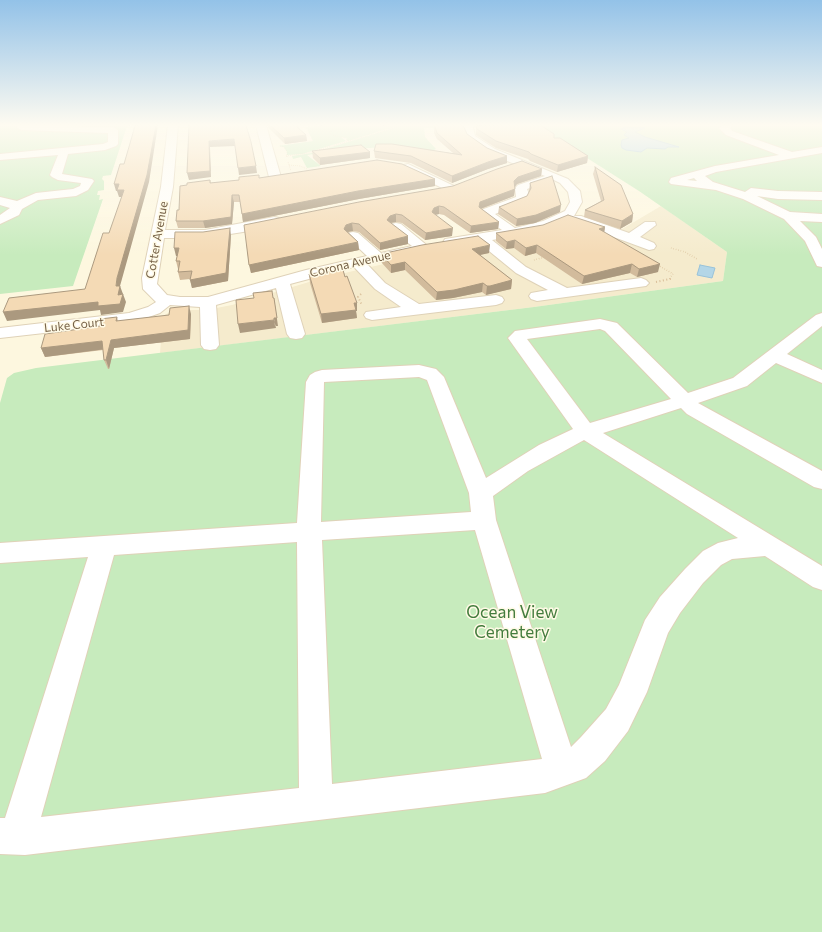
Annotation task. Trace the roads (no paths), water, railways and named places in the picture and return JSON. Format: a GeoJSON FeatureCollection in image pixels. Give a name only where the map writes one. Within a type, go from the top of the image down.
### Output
{"type":"FeatureCollection","features":[{"type":"Feature","properties":{"kind":"street"},"geometry":{"type":"LineString","coordinates":[[0,220],[14,212],[17,207],[24,202],[36,197],[76,192],[84,188],[88,181],[58,177],[56,175],[58,168]]}},
{"type":"Feature","properties":{"kind":"street","name":"Cotter Avenue"},"geometry":{"type":"LineString","coordinates":[[166,300],[151,290],[149,284],[157,234],[173,186],[173,168]]}},
{"type":"Feature","properties":{"kind":"street"},"geometry":{"type":"LineString","coordinates":[[261,178],[279,176],[276,168]]}},
{"type":"Feature","properties":{"kind":"street"},"geometry":{"type":"LineString","coordinates":[[411,168],[457,188],[432,193]]}},
{"type":"Feature","properties":{"kind":"street"},"geometry":{"type":"LineString","coordinates":[[534,168],[555,176],[570,186],[576,196],[576,202],[574,207],[565,216],[607,229],[649,246]]}},
{"type":"Feature","properties":{"kind":"street"},"geometry":{"type":"LineString","coordinates":[[724,168],[701,173],[676,180],[675,182],[725,189],[764,198],[822,196]]}},
{"type":"Feature","properties":{"kind":"street"},"geometry":{"type":"LineString","coordinates":[[701,173],[699,178],[703,181],[725,189]]}},
{"type":"Feature","properties":{"kind":"street"},"geometry":{"type":"LineString","coordinates":[[514,232],[485,213],[508,206],[522,199],[522,187],[555,176]]}},
{"type":"Feature","properties":{"kind":"street"},"geometry":{"type":"LineString","coordinates":[[764,198],[801,228],[810,240],[822,263]]}},
{"type":"Feature","properties":{"kind":"street"},"geometry":{"type":"LineString","coordinates":[[0,201],[11,203],[17,207]]}},
{"type":"Feature","properties":{"kind":"street","name":"Corona Avenue"},"geometry":{"type":"LineString","coordinates":[[166,300],[208,302],[282,281],[377,257],[422,247],[537,228],[565,216]]}},
{"type":"Feature","properties":{"kind":"street"},"geometry":{"type":"LineString","coordinates":[[788,216],[822,218]]}},
{"type":"Feature","properties":{"kind":"street"},"geometry":{"type":"LineString","coordinates":[[157,234],[205,234],[244,228],[286,218]]}},
{"type":"Feature","properties":{"kind":"street"},"geometry":{"type":"LineString","coordinates":[[630,238],[650,225]]}},
{"type":"Feature","properties":{"kind":"street"},"geometry":{"type":"LineString","coordinates":[[396,227],[422,247]]}},
{"type":"Feature","properties":{"kind":"street"},"geometry":{"type":"LineString","coordinates":[[450,227],[474,238],[521,270],[565,293]]}},
{"type":"Feature","properties":{"kind":"street"},"geometry":{"type":"LineString","coordinates":[[353,236],[377,257]]}},
{"type":"Feature","properties":{"kind":"street"},"geometry":{"type":"LineString","coordinates":[[357,262],[380,286],[417,310]]}},
{"type":"Feature","properties":{"kind":"street"},"geometry":{"type":"LineString","coordinates":[[282,281],[296,334]]}},
{"type":"Feature","properties":{"kind":"street"},"geometry":{"type":"LineString","coordinates":[[537,296],[647,283]]}},
{"type":"Feature","properties":{"kind":"street","name":"Luke Court"},"geometry":{"type":"LineString","coordinates":[[0,333],[132,318],[154,310],[162,305],[166,300]]}},
{"type":"Feature","properties":{"kind":"street"},"geometry":{"type":"LineString","coordinates":[[368,313],[417,310],[496,300]]}},
{"type":"Feature","properties":{"kind":"street"},"geometry":{"type":"LineString","coordinates":[[208,302],[210,344]]}},
{"type":"Feature","properties":{"kind":"street"},"geometry":{"type":"LineString","coordinates":[[0,553],[309,532],[483,506],[527,462],[585,431],[740,382],[822,318]]}},
{"type":"Feature","properties":{"kind":"street"},"geometry":{"type":"LineString","coordinates":[[822,481],[702,416],[684,400],[614,329],[608,325],[600,324],[519,336],[518,340],[585,431],[822,579]]}},
{"type":"Feature","properties":{"kind":"street"},"geometry":{"type":"LineString","coordinates":[[774,355],[822,377]]}},
{"type":"Feature","properties":{"kind":"street"},"geometry":{"type":"LineString","coordinates":[[316,803],[309,532],[316,382],[317,379],[322,376],[419,371],[425,371],[433,375],[483,506],[562,770]]}},
{"type":"Feature","properties":{"kind":"street"},"geometry":{"type":"LineString","coordinates":[[104,546],[8,836],[25,837],[545,776],[574,766],[594,749],[617,720],[632,692],[655,629],[670,605],[694,576],[712,558],[727,550],[745,547],[769,546]]}},
{"type":"Feature","properties":{"kind":"water"},"geometry":{"type":"Polygon","coordinates":[[[700,265],[715,268],[712,278],[697,275],[700,265]]]}},
{"type":"Feature","properties":{"kind":"park label","name":"Ocean View Cemetery"},"geometry":{"type":"Point","coordinates":[512,622]}}]}
